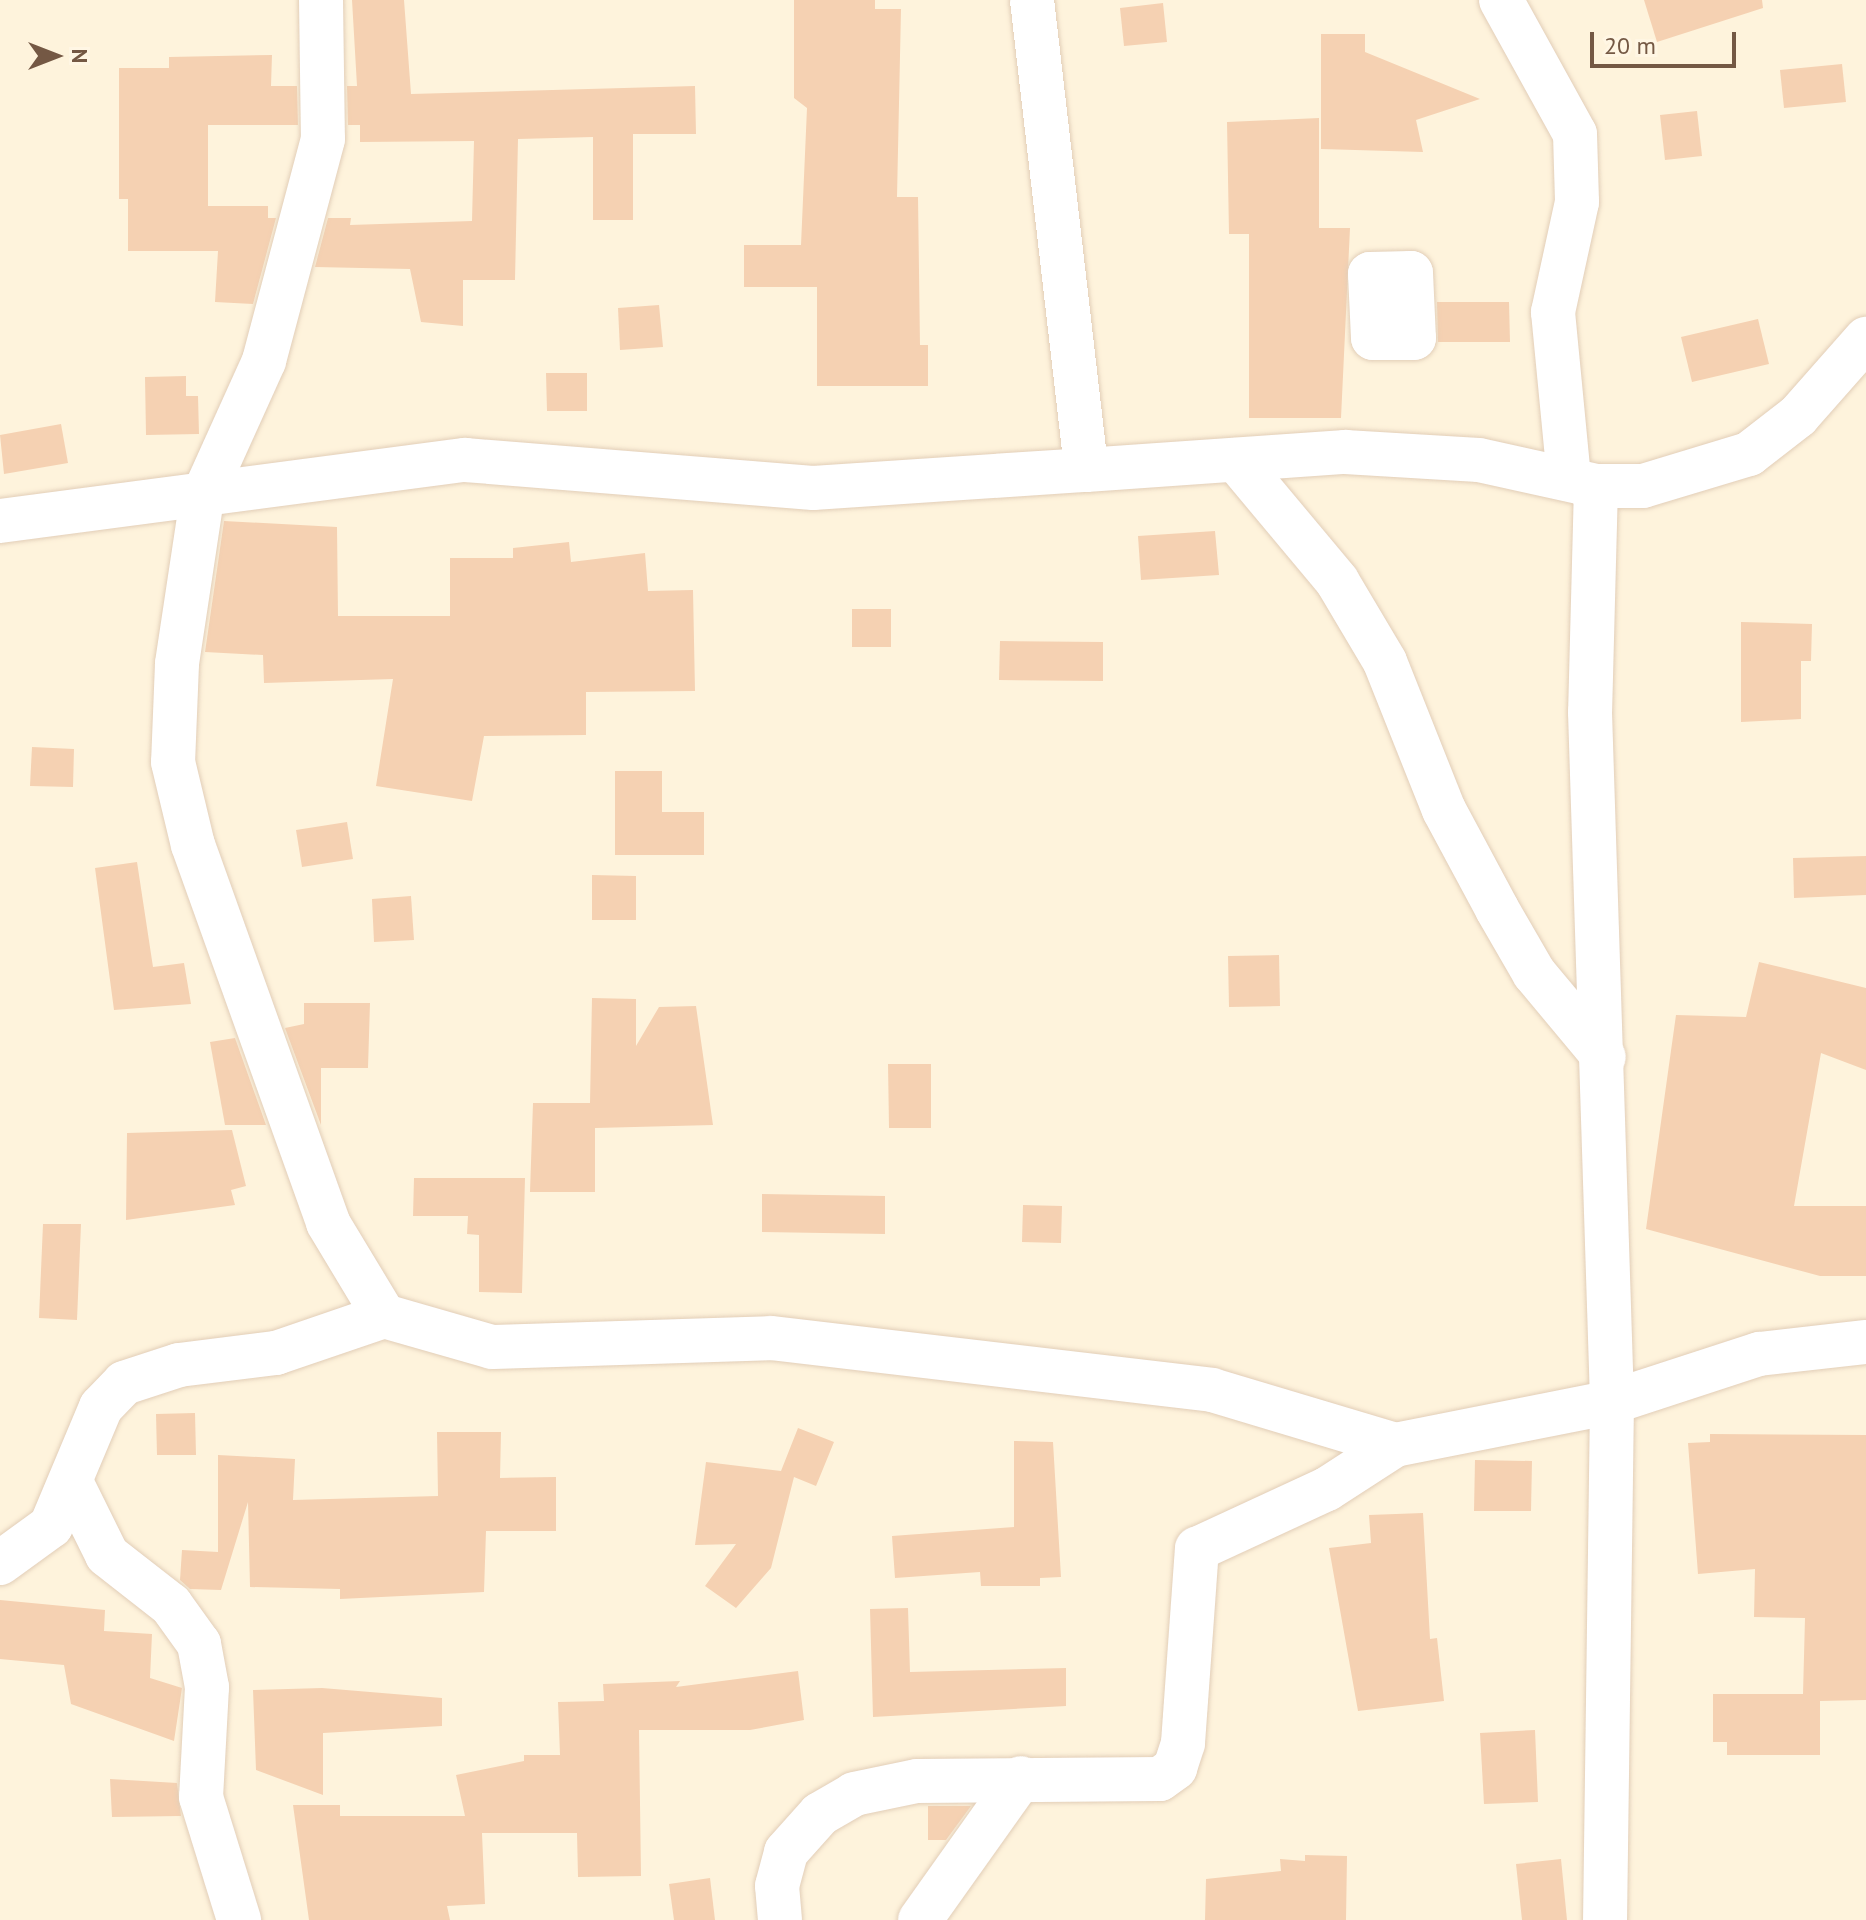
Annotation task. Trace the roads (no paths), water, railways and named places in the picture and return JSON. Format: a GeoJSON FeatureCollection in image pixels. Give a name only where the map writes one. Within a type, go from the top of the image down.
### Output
{"type":"FeatureCollection","features":[{"type":"Feature","properties":{"kind":"street"},"geometry":{"type":"LineString","coordinates":[[321,0],[323,139],[264,361],[202,498],[177,664],[173,762],[193,845],[328,1223],[384,1316]]}},
{"type":"Feature","properties":{"kind":"street"},"geometry":{"type":"LineString","coordinates":[[1032,0],[1086,470]]}},
{"type":"Feature","properties":{"kind":"street"},"geometry":{"type":"LineString","coordinates":[[1501,0],[1575,134],[1577,202],[1553,312],[1582,482],[1604,1057],[1612,1402],[1605,1920]]}},
{"type":"Feature","properties":{"kind":"street"},"geometry":{"type":"LineString","coordinates":[[0,521],[202,498],[465,460],[813,488],[1236,460],[1419,456],[1582,482],[1643,486],[1749,454],[1798,416],[1866,339]]}},
{"type":"Feature","properties":{"kind":"street"},"geometry":{"type":"LineString","coordinates":[[1236,460],[1337,581],[1385,662],[1444,810],[1497,909],[1534,973],[1604,1057]]}},
{"type":"Feature","properties":{"kind":"street"},"geometry":{"type":"LineString","coordinates":[[0,1563],[51,1526],[101,1407],[124,1383],[179,1365],[276,1353],[384,1316],[492,1347],[771,1338],[1212,1390],[1395,1445]]}},
{"type":"Feature","properties":{"kind":"street"},"geometry":{"type":"LineString","coordinates":[[780,1920],[777,1886],[786,1852],[820,1814],[881,1786],[1021,1778],[1143,1783],[1175,1768],[1197,1549],[1327,1489],[1395,1445],[1612,1402],[1759,1354],[1866,1342]]}},
{"type":"Feature","properties":{"kind":"street"},"geometry":{"type":"LineString","coordinates":[[71,1482],[107,1555],[171,1605],[199,1644],[207,1687],[201,1797],[239,1920]]}},
{"type":"Feature","properties":{"kind":"street"},"geometry":{"type":"LineString","coordinates":[[920,1920],[1021,1778]]}}]}
